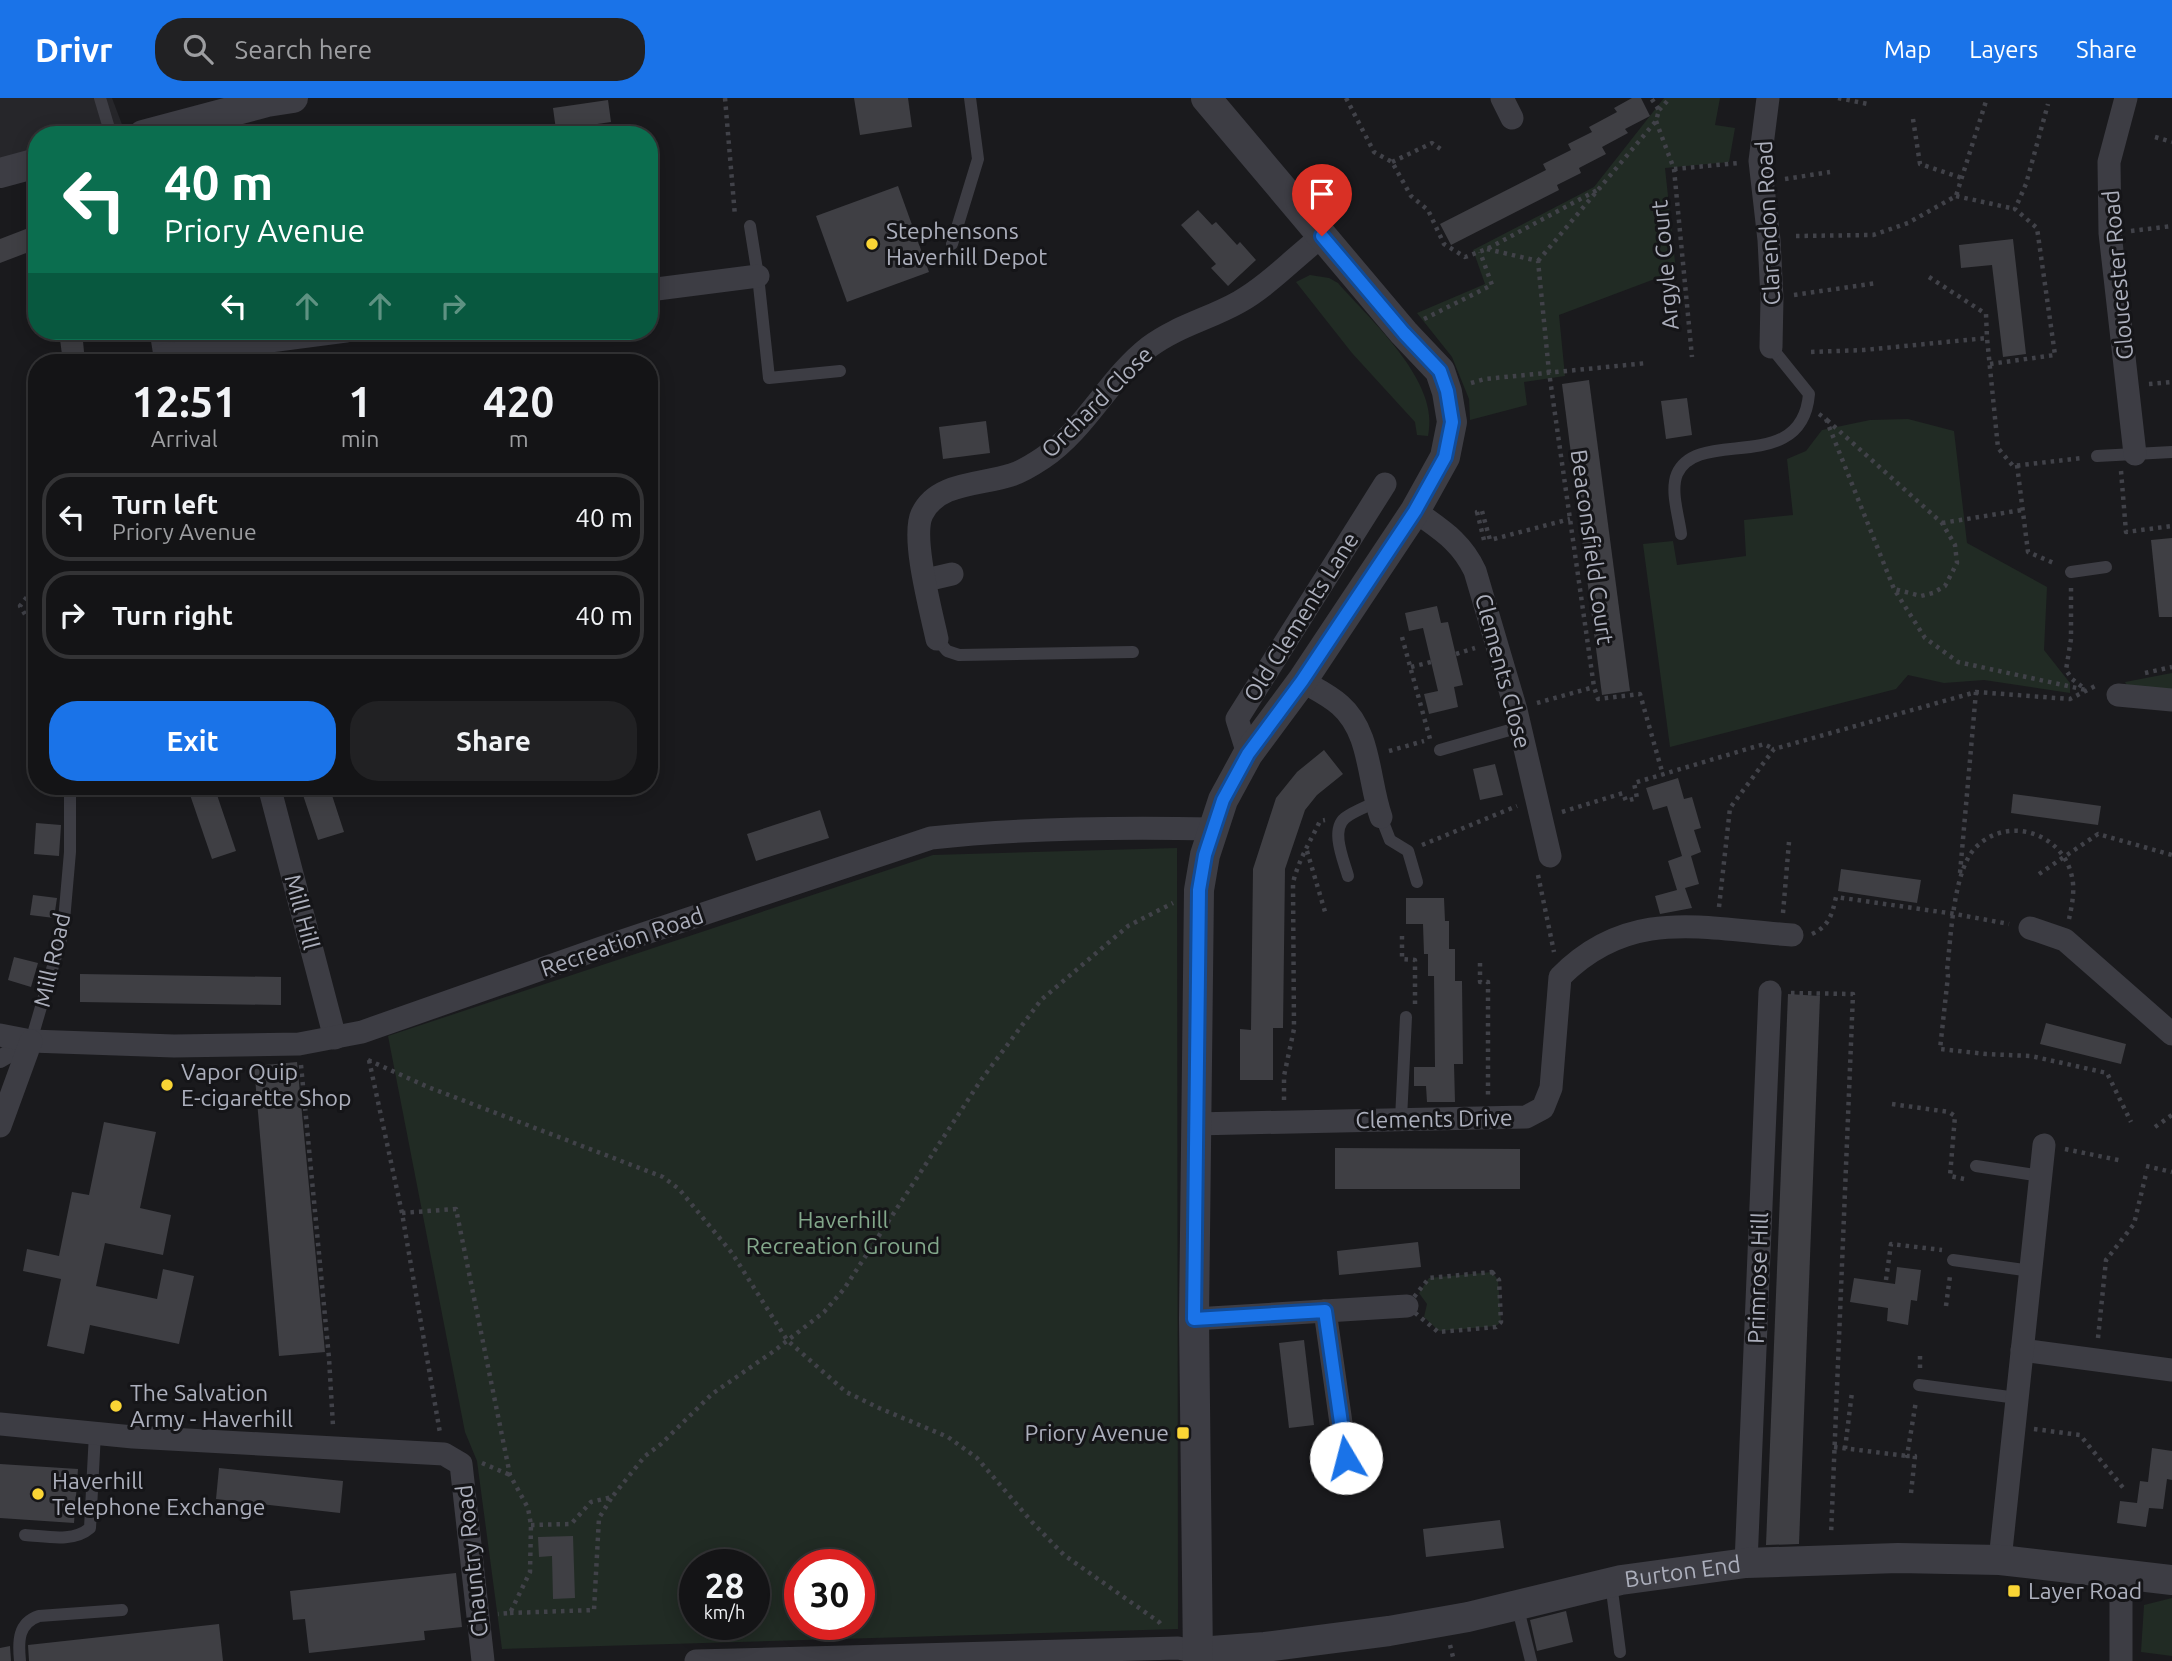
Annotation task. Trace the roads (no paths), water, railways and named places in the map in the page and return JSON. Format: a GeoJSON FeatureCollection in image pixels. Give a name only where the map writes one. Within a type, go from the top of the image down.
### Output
{"type":"FeatureCollection","features":[{"type":"Feature","properties":{"kind":"street"},"geometry":{"type":"LineString","coordinates":[[177,126],[267,102],[293,98]]}},
{"type":"Feature","properties":{"kind":"street"},"geometry":{"type":"LineString","coordinates":[[696,1661],[1191,1654],[1199,890],[1205,855],[1223,800],[1248,754],[1302,681],[1415,511],[1445,457],[1452,422],[1447,391],[1440,371],[1404,333],[1206,98]]}},
{"type":"Feature","properties":{"kind":"street","name":"Clarendon Road"},"geometry":{"type":"LineString","coordinates":[[1768,98],[1762,172],[1772,298],[1771,348]]}},
{"type":"Feature","properties":{"kind":"street","name":"Gloucester Road"},"geometry":{"type":"LineString","coordinates":[[2126,98],[2109,162],[2110,233],[2127,454]]}},
{"type":"Feature","properties":{"kind":"street"},"geometry":{"type":"LineString","coordinates":[[0,173],[28,165]]}},
{"type":"Feature","properties":{"kind":"street","name":"Orchard Close"},"geometry":{"type":"LineString","coordinates":[[937,639],[917,535],[920,517],[929,502],[947,491],[1013,475],[1045,457],[1070,434],[1115,379],[1147,349],[1174,330],[1239,302],[1322,236]]}},
{"type":"Feature","properties":{"kind":"street"},"geometry":{"type":"LineString","coordinates":[[658,289],[758,276]]}},
{"type":"Feature","properties":{"kind":"street"},"geometry":{"type":"LineString","coordinates":[[193,354],[286,340]]}},
{"type":"Feature","properties":{"kind":"street","name":"Old Clements Lane"},"geometry":{"type":"LineString","coordinates":[[1248,754],[1237,719],[1385,485]]}},
{"type":"Feature","properties":{"kind":"street","name":"Clements Close"},"geometry":{"type":"LineString","coordinates":[[1415,511],[1457,541],[1467,552],[1475,570],[1520,727],[1550,856]]}},
{"type":"Feature","properties":{"kind":"street"},"geometry":{"type":"LineString","coordinates":[[926,580],[952,574]]}},
{"type":"Feature","properties":{"kind":"street"},"geometry":{"type":"LineString","coordinates":[[1302,681],[1340,705],[1354,723],[1368,757],[1378,809]]}},
{"type":"Feature","properties":{"kind":"street"},"geometry":{"type":"LineString","coordinates":[[2110,689],[2172,700]]}},
{"type":"Feature","properties":{"kind":"street","name":"Mill Hill"},"geometry":{"type":"LineString","coordinates":[[271,795],[335,1038]]}},
{"type":"Feature","properties":{"kind":"street","name":"Recreation Road"},"geometry":{"type":"LineString","coordinates":[[0,1035],[31,1041],[174,1046],[299,1044],[335,1038],[362,1032],[931,838],[986,832],[1138,827],[1213,829]]}},
{"type":"Feature","properties":{"kind":"street","name":"Clements Drive"},"geometry":{"type":"LineString","coordinates":[[1195,1124],[1526,1117],[1543,1108],[1551,1088],[1560,977],[1576,961],[1605,943],[1657,926],[1689,926],[1786,935]]}},
{"type":"Feature","properties":{"kind":"street"},"geometry":{"type":"LineString","coordinates":[[2030,928],[2065,940],[2172,1034]]}},
{"type":"Feature","properties":{"kind":"street","name":"Primrose Hill"},"geometry":{"type":"LineString","coordinates":[[1746,1563],[1770,992]]}},
{"type":"Feature","properties":{"kind":"street"},"geometry":{"type":"LineString","coordinates":[[0,1059],[31,1041]]}},
{"type":"Feature","properties":{"kind":"street","name":"Mill Road"},"geometry":{"type":"LineString","coordinates":[[0,1126],[31,1041]]}},
{"type":"Feature","properties":{"kind":"street"},"geometry":{"type":"LineString","coordinates":[[2000,1560],[2044,1145]]}},
{"type":"Feature","properties":{"kind":"street"},"geometry":{"type":"LineString","coordinates":[[1194,1319],[1407,1306]]}},
{"type":"Feature","properties":{"kind":"street"},"geometry":{"type":"LineString","coordinates":[[1325,1311],[1346,1458]]}},
{"type":"Feature","properties":{"kind":"street"},"geometry":{"type":"LineString","coordinates":[[2022,1350],[2172,1370]]}},
{"type":"Feature","properties":{"kind":"street","name":"Chauntry Road"},"geometry":{"type":"LineString","coordinates":[[0,1424],[133,1437],[444,1454],[461,1464],[483,1661]]}},
{"type":"Feature","properties":{"kind":"street","name":"Burton End"},"geometry":{"type":"LineString","coordinates":[[1191,1654],[1389,1631],[1468,1617],[1611,1583],[1746,1563],[1898,1558],[2000,1560],[2172,1580]]}},
{"type":"Feature","properties":{"kind":"street"},"geometry":{"type":"LineString","coordinates":[[2120,1661],[2121,1574]]}},
{"type":"Feature","properties":{"kind":"lane"},"geometry":{"type":"LineString","coordinates":[[100,98],[108,126]]}},
{"type":"Feature","properties":{"kind":"lane"},"geometry":{"type":"LineString","coordinates":[[953,244],[978,159],[970,98]]}},
{"type":"Feature","properties":{"kind":"lane"},"geometry":{"type":"LineString","coordinates":[[750,226],[769,378],[840,371]]}},
{"type":"Feature","properties":{"kind":"lane"},"geometry":{"type":"LineString","coordinates":[[1681,534],[1675,494],[1676,475],[1685,464],[1698,456],[1779,442],[1804,420],[1809,394],[1771,348]]}},
{"type":"Feature","properties":{"kind":"lane"},"geometry":{"type":"LineString","coordinates":[[2097,456],[2172,452]]}},
{"type":"Feature","properties":{"kind":"lane"},"geometry":{"type":"LineString","coordinates":[[2071,572],[2106,568]]}},
{"type":"Feature","properties":{"kind":"lane"},"geometry":{"type":"LineString","coordinates":[[937,639],[947,651],[959,655],[1133,652]]}},
{"type":"Feature","properties":{"kind":"lane"},"geometry":{"type":"LineString","coordinates":[[1440,750],[1520,727]]}},
{"type":"Feature","properties":{"kind":"lane","name":"Mill Road"},"geometry":{"type":"LineString","coordinates":[[31,1041],[63,932],[70,852],[70,795]]}},
{"type":"Feature","properties":{"kind":"lane"},"geometry":{"type":"LineString","coordinates":[[1348,876],[1338,839],[1339,827],[1344,818],[1378,809],[1390,840],[1408,851],[1417,882]]}},
{"type":"Feature","properties":{"kind":"lane"},"geometry":{"type":"LineString","coordinates":[[1401,1119],[1406,1017]]}},
{"type":"Feature","properties":{"kind":"lane"},"geometry":{"type":"LineString","coordinates":[[1976,1166],[2040,1176]]}},
{"type":"Feature","properties":{"kind":"lane"},"geometry":{"type":"LineString","coordinates":[[1952,1260],[2031,1271]]}},
{"type":"Feature","properties":{"kind":"lane"},"geometry":{"type":"LineString","coordinates":[[1919,1385],[2017,1398]]}},
{"type":"Feature","properties":{"kind":"lane"},"geometry":{"type":"LineString","coordinates":[[25,1535],[73,1537],[90,1528],[95,1433]]}},
{"type":"Feature","properties":{"kind":"lane"},"geometry":{"type":"LineString","coordinates":[[1611,1583],[1620,1652]]}},
{"type":"Feature","properties":{"kind":"lane"},"geometry":{"type":"LineString","coordinates":[[1517,1605],[1531,1661]]}},
{"type":"Feature","properties":{"kind":"lane"},"geometry":{"type":"LineString","coordinates":[[20,1661],[19,1638],[22,1628],[29,1620],[39,1616],[122,1610]]}},
{"type":"Feature","properties":{"kind":"place","name":"Stephensons Haverhill Depot"},"geometry":{"type":"Point","coordinates":[872,244]}},
{"type":"Feature","properties":{"kind":"place","name":"Vapor Quip E-cigarette Shop"},"geometry":{"type":"Point","coordinates":[167,1085]}},
{"type":"Feature","properties":{"kind":"place","name":"The Salvation Army - Haverhill"},"geometry":{"type":"Point","coordinates":[116,1406]}},
{"type":"Feature","properties":{"kind":"place","name":"Priory Avenue"},"geometry":{"type":"Point","coordinates":[1183,1433]}},
{"type":"Feature","properties":{"kind":"place","name":"Haverhill Telephone Exchange"},"geometry":{"type":"Point","coordinates":[38,1494]}},
{"type":"Feature","properties":{"kind":"place","name":"Layer Road"},"geometry":{"type":"Point","coordinates":[2014,1591]}},
{"type":"Feature","properties":{"kind":"park label","name":"Haverhill Recreation Ground"},"geometry":{"type":"Point","coordinates":[843,1233]}}]}
